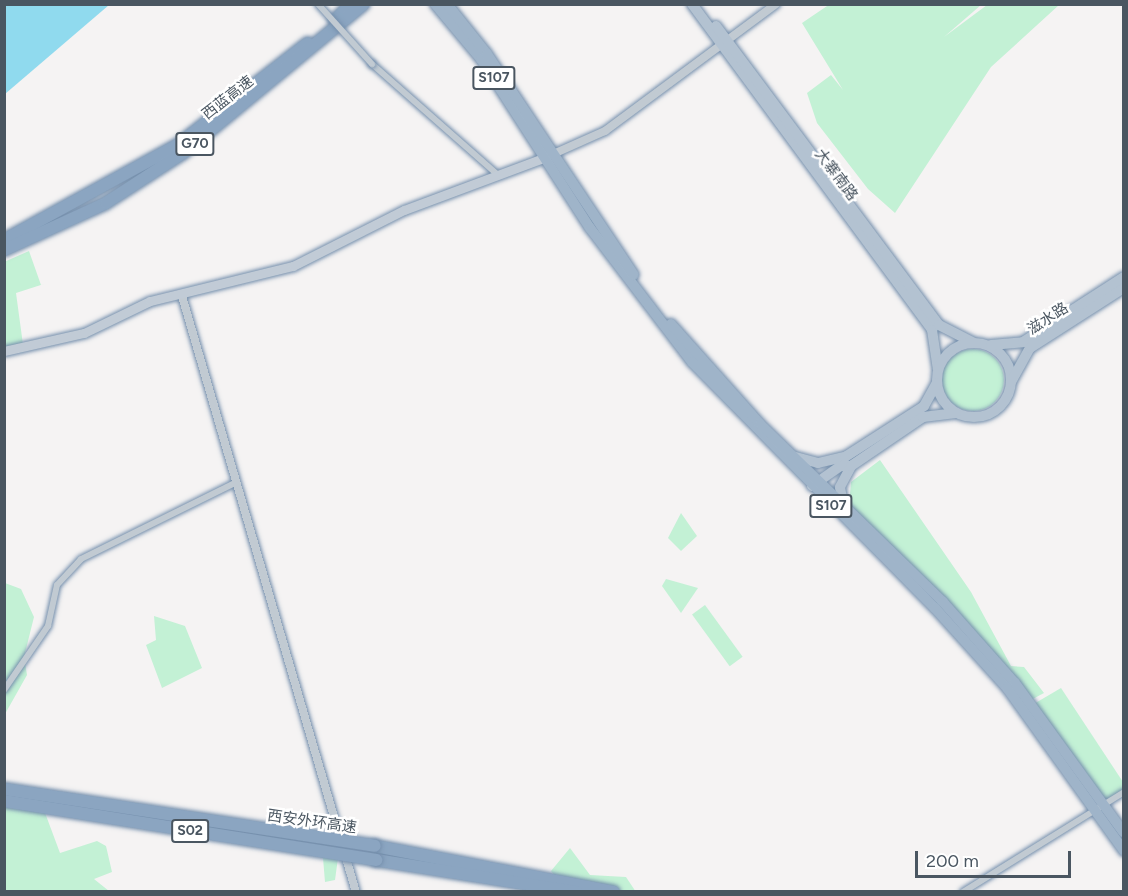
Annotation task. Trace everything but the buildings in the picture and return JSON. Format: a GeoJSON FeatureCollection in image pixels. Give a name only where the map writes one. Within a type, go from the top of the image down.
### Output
{"type":"FeatureCollection","features":[{"type":"Feature","properties":{"kind":"highway","name":"西蓝高速"},"geometry":{"type":"LineString","coordinates":[[4,240],[176,146],[351,4]]}},
{"type":"Feature","properties":{"kind":"highway","name":"西蓝高速"},"geometry":{"type":"LineString","coordinates":[[4,250],[106,203],[183,153],[294,65],[364,4]]}},
{"type":"Feature","properties":{"kind":"highway"},"geometry":{"type":"LineString","coordinates":[[294,65],[374,4]]}},
{"type":"Feature","properties":{"kind":"highway","name":"S107"},"geometry":{"type":"LineString","coordinates":[[435,4],[482,59],[547,157],[692,362],[935,608],[1007,688],[1100,808],[1124,833]]}},
{"type":"Feature","properties":{"kind":"highway","name":"S107"},"geometry":{"type":"LineString","coordinates":[[447,4],[487,54],[547,157],[674,328],[815,484],[844,508],[943,602],[1015,683],[1100,808],[1124,851]]}},
{"type":"Feature","properties":{"kind":"highway","name":"西安外环高速"},"geometry":{"type":"LineString","coordinates":[[4,789],[375,846],[614,891]]}},
{"type":"Feature","properties":{"kind":"highway","name":"西安外环高速"},"geometry":{"type":"LineString","coordinates":[[4,801],[576,891]]}},
{"type":"Feature","properties":{"kind":"main road","name":"大寨南路"},"geometry":{"type":"LineString","coordinates":[[692,4],[939,325],[974,343]]}},
{"type":"Feature","properties":{"kind":"main road","name":"大寨南路"},"geometry":{"type":"LineString","coordinates":[[700,4],[724,43],[932,330],[939,349],[938,370]]}},
{"type":"Feature","properties":{"kind":"main road"},"geometry":{"type":"LineString","coordinates":[[4,351],[84,333],[150,301],[182,296],[294,266],[404,210],[547,157]]}},
{"type":"Feature","properties":{"kind":"main road","name":"滋水路"},"geometry":{"type":"LineString","coordinates":[[986,345],[1023,342],[1124,277]]}},
{"type":"Feature","properties":{"kind":"main road","name":"滋水路"},"geometry":{"type":"LineString","coordinates":[[1008,391],[1030,348],[1124,288]]}},
{"type":"Feature","properties":{"kind":"main road"},"geometry":{"type":"LineString","coordinates":[[792,456],[818,463],[845,463],[929,414],[957,413],[981,416],[993,411],[1008,391],[1004,359],[986,345],[974,343],[952,350],[938,370],[937,382],[924,406],[845,463],[815,484]]}},
{"type":"Feature","properties":{"kind":"main road"},"geometry":{"type":"LineString","coordinates":[[937,382],[957,413]]}},
{"type":"Feature","properties":{"kind":"main road"},"geometry":{"type":"LineString","coordinates":[[844,508],[840,487],[845,463]]}},
{"type":"Feature","properties":{"kind":"street"},"geometry":{"type":"LineString","coordinates":[[318,4],[372,64],[498,176]]}},
{"type":"Feature","properties":{"kind":"street"},"geometry":{"type":"LineString","coordinates":[[547,157],[605,130],[776,4]]}},
{"type":"Feature","properties":{"kind":"street"},"geometry":{"type":"LineString","coordinates":[[182,296],[356,891]]}},
{"type":"Feature","properties":{"kind":"street"},"geometry":{"type":"LineString","coordinates":[[4,690],[48,626],[57,585],[81,559],[235,483]]}},
{"type":"Feature","properties":{"kind":"street"},"geometry":{"type":"LineString","coordinates":[[963,891],[1124,792]]}},
{"type":"Feature","properties":{"kind":"green space"},"geometry":{"type":"Polygon","coordinates":[[[830,4],[981,5],[944,37],[987,5],[1059,5],[991,67],[895,213],[868,189],[817,123],[807,93],[831,75],[843,90],[802,23],[830,4]]]}},
{"type":"Feature","properties":{"kind":"green space"},"geometry":{"type":"Polygon","coordinates":[[[29,251],[41,285],[16,293],[24,352],[5,354],[4,262],[29,251]]]}},
{"type":"Feature","properties":{"kind":"green space"},"geometry":{"type":"Polygon","coordinates":[[[973,349],[990,354],[995,358],[999,363],[1004,380],[999,397],[995,402],[990,406],[973,411],[956,406],[951,402],[947,397],[942,380],[947,363],[951,358],[956,354],[973,349]]]}},
{"type":"Feature","properties":{"kind":"green space"},"geometry":{"type":"Polygon","coordinates":[[[880,460],[971,592],[1011,666],[1024,667],[1044,693],[1029,701],[849,508],[851,482],[880,460]]]}},
{"type":"Feature","properties":{"kind":"green space"},"geometry":{"type":"Polygon","coordinates":[[[681,513],[697,536],[681,551],[668,538],[681,513]]]}},
{"type":"Feature","properties":{"kind":"green space"},"geometry":{"type":"Polygon","coordinates":[[[666,579],[698,588],[681,613],[662,586],[666,579]]]}},
{"type":"Feature","properties":{"kind":"green space"},"geometry":{"type":"Polygon","coordinates":[[[5,583],[21,589],[34,617],[24,657],[27,675],[5,714],[5,583]]]}},
{"type":"Feature","properties":{"kind":"green space"},"geometry":{"type":"Polygon","coordinates":[[[705,605],[743,657],[730,666],[692,614],[705,605]]]}},
{"type":"Feature","properties":{"kind":"green space"},"geometry":{"type":"Polygon","coordinates":[[[154,616],[185,626],[202,668],[162,688],[146,645],[156,640],[154,616]]]}},
{"type":"Feature","properties":{"kind":"green space"},"geometry":{"type":"Polygon","coordinates":[[[1061,688],[1123,782],[1123,793],[1104,804],[1032,705],[1061,688]]]}},
{"type":"Feature","properties":{"kind":"green space"},"geometry":{"type":"Polygon","coordinates":[[[38,794],[60,853],[97,841],[106,846],[112,872],[94,879],[109,891],[5,891],[4,797],[36,801],[38,794]]]}},
{"type":"Feature","properties":{"kind":"green space"},"geometry":{"type":"Polygon","coordinates":[[[570,848],[590,875],[626,877],[636,892],[566,891],[551,871],[570,848]]]}},
{"type":"Feature","properties":{"kind":"green space"},"geometry":{"type":"Polygon","coordinates":[[[317,855],[338,858],[335,880],[325,882],[323,858],[317,855]]]}},
{"type":"Feature","properties":{"kind":"water"},"geometry":{"type":"Polygon","coordinates":[[[5,4],[109,4],[109,5],[5,94],[5,4]]]}}]}
